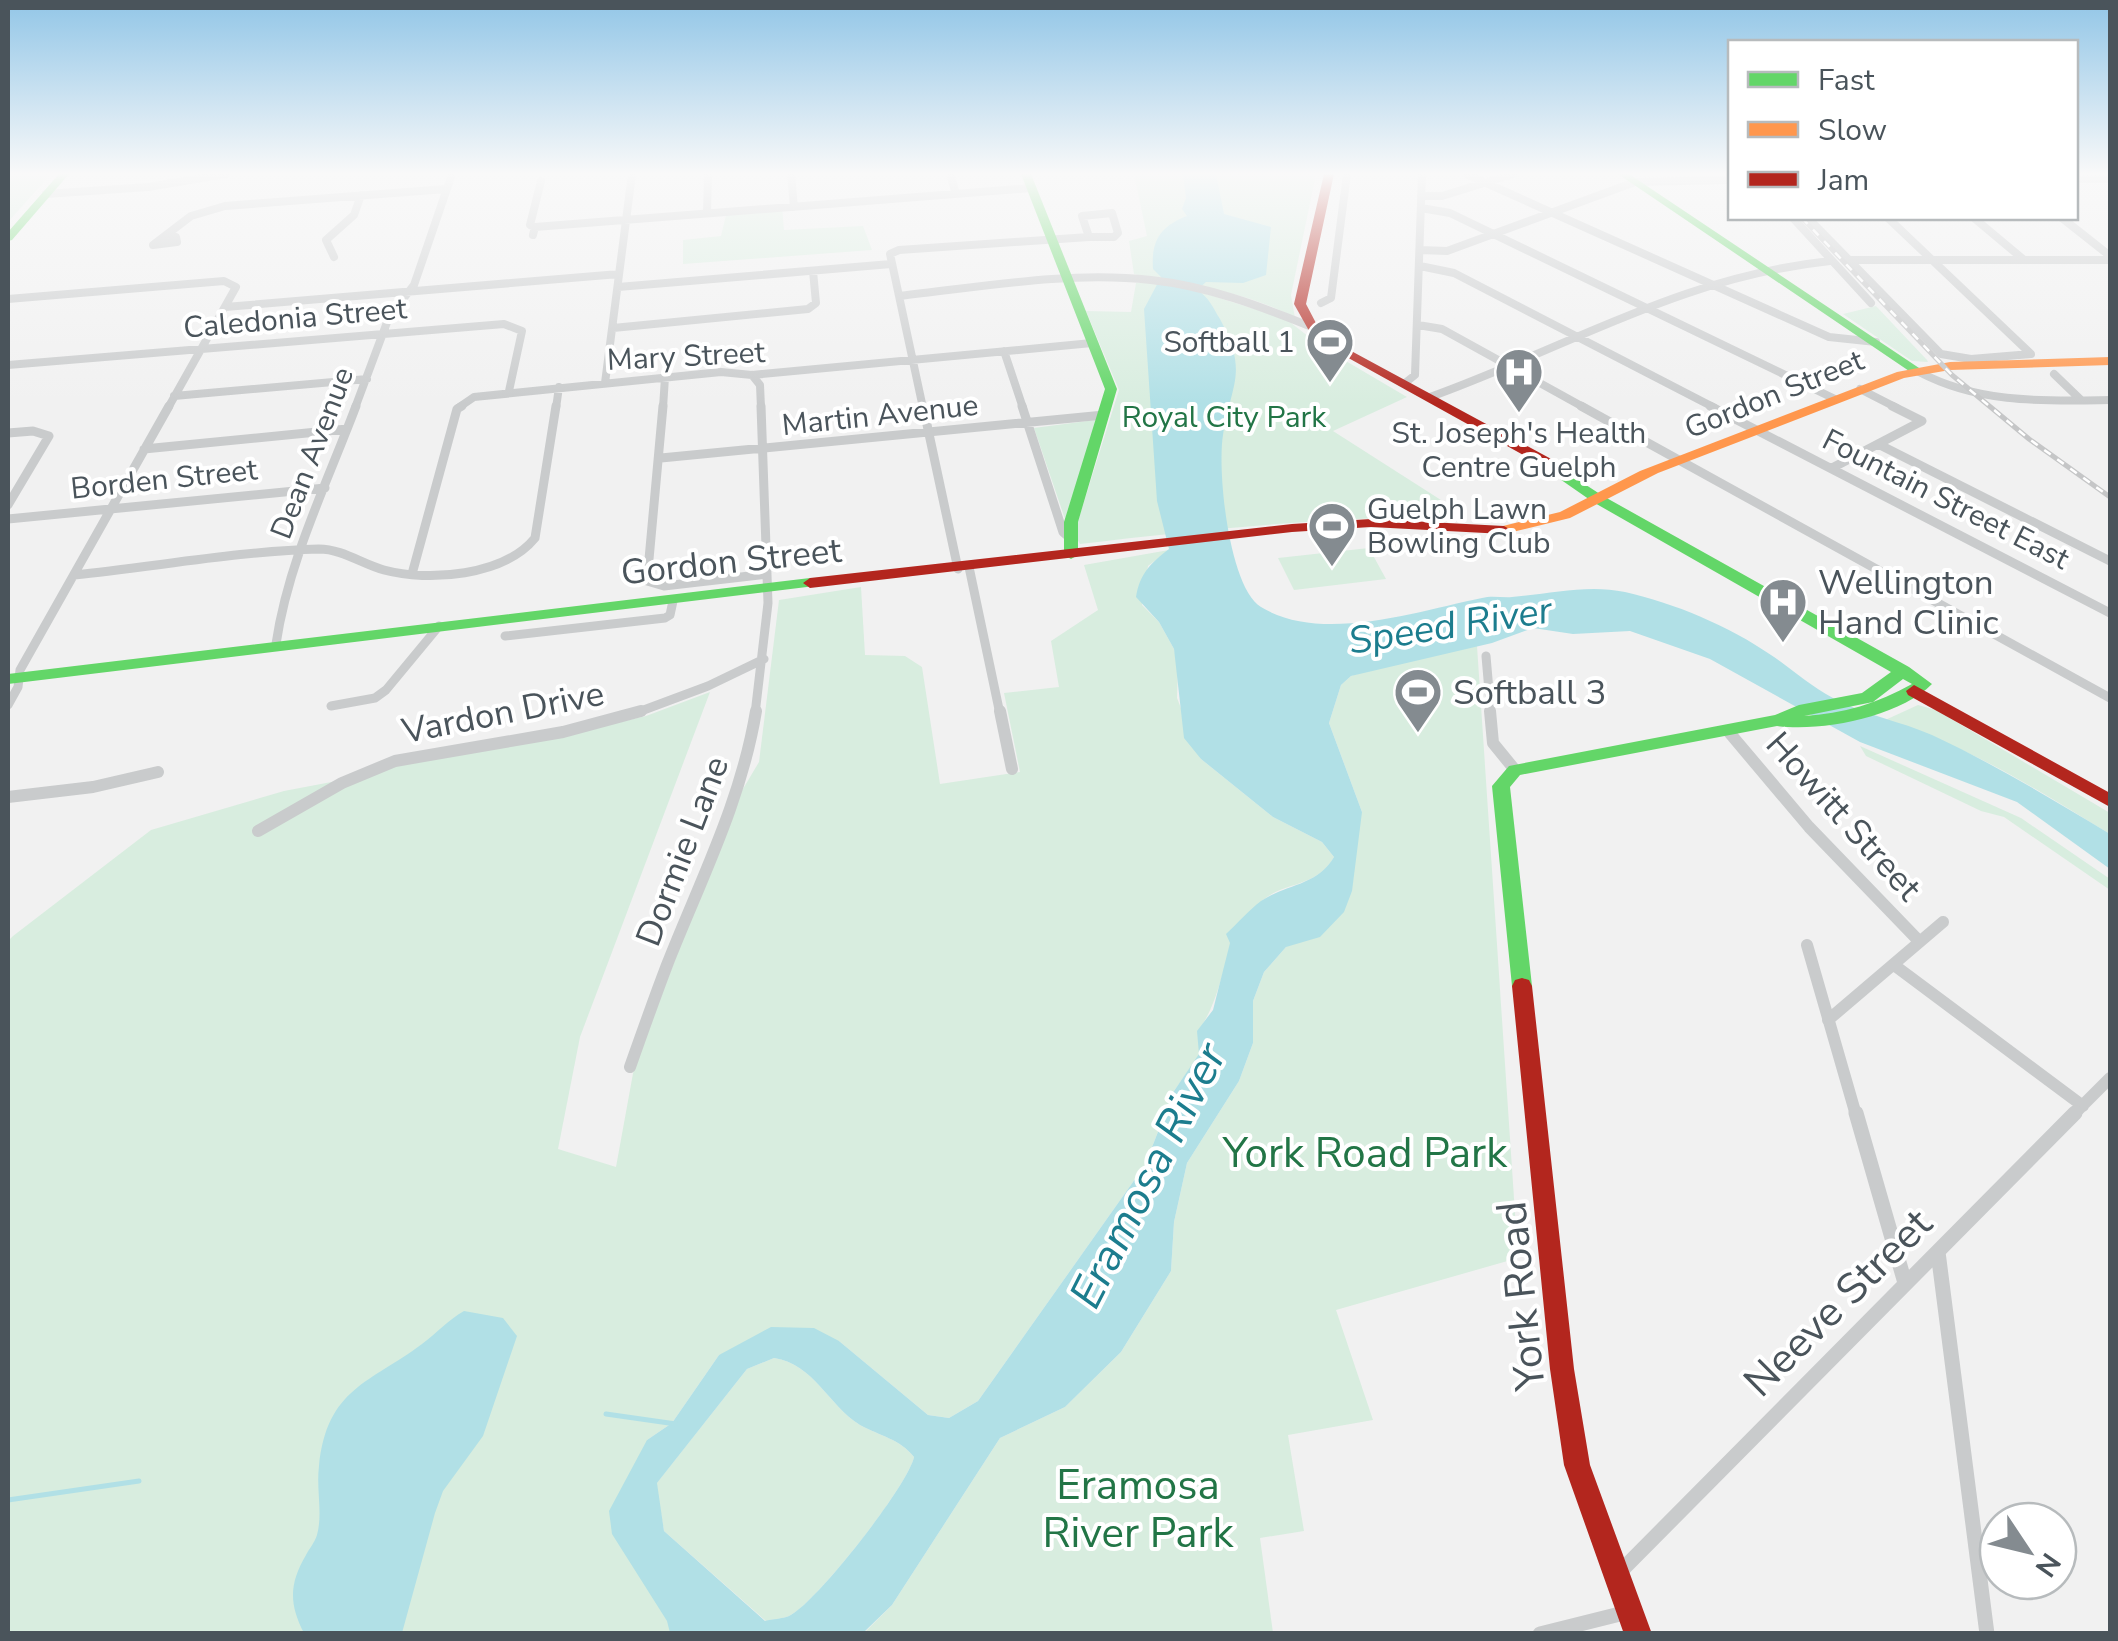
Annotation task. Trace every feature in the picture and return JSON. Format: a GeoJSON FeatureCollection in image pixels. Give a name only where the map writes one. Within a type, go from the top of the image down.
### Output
{"type":"FeatureCollection","features":[{"type":"Feature","properties":{"kind":"main road"},"geometry":{"type":"LineString","coordinates":[[1055,251],[1111,389],[1070,522],[1070,546]]}},
{"type":"Feature","properties":{"kind":"main road"},"geometry":{"type":"LineString","coordinates":[[1315,251],[1300,296],[1303,314],[1312,327],[1338,348],[1549,465],[1838,638],[1852,654],[1976,714],[1998,735],[2110,801]]}},
{"type":"Feature","properties":{"kind":"main road"},"geometry":{"type":"LineString","coordinates":[[1739,251],[1876,342],[1932,366]]}},
{"type":"Feature","properties":{"kind":"main road","name":"Gordon Street"},"geometry":{"type":"LineString","coordinates":[[14,678],[276,644],[673,601],[767,582],[964,568],[1070,546],[1164,543],[1371,523],[1462,525],[1522,517],[1596,494],[1860,389],[1932,366],[2110,363]]}},
{"type":"Feature","properties":{"kind":"main road"},"geometry":{"type":"LineString","coordinates":[[1515,770],[1728,731],[1778,720],[1799,710],[1867,698],[1898,674]]}},
{"type":"Feature","properties":{"kind":"main road"},"geometry":{"type":"LineString","coordinates":[[1778,720],[1822,724],[1869,713],[1887,708],[1919,687]]}},
{"type":"Feature","properties":{"kind":"main road","name":"York Road"},"geometry":{"type":"LineString","coordinates":[[1515,770],[1504,780],[1499,797],[1562,1369],[1577,1466],[1638,1634]]}},
{"type":"Feature","properties":{"kind":"street"},"geometry":{"type":"LineString","coordinates":[[328,251],[334,258]]}},
{"type":"Feature","properties":{"kind":"street","name":"Dean Avenue"},"geometry":{"type":"LineString","coordinates":[[276,644],[280,616],[302,551],[389,317],[411,291],[425,251]]}},
{"type":"Feature","properties":{"kind":"street"},"geometry":{"type":"LineString","coordinates":[[605,382],[622,251]]}},
{"type":"Feature","properties":{"kind":"street"},"geometry":{"type":"LineString","coordinates":[[898,251],[890,254],[891,264],[912,360],[1012,769]]}},
{"type":"Feature","properties":{"kind":"street"},"geometry":{"type":"LineString","coordinates":[[1321,303],[1331,298],[1337,251]]}},
{"type":"Feature","properties":{"kind":"street"},"geometry":{"type":"LineString","coordinates":[[1404,383],[1415,375],[1420,251]]}},
{"type":"Feature","properties":{"kind":"street"},"geometry":{"type":"LineString","coordinates":[[1528,251],[1836,399]]}},
{"type":"Feature","properties":{"kind":"street"},"geometry":{"type":"LineString","coordinates":[[1636,251],[1829,338],[1876,342]]}},
{"type":"Feature","properties":{"kind":"street"},"geometry":{"type":"LineString","coordinates":[[1821,251],[1871,303]]}},
{"type":"Feature","properties":{"kind":"street"},"geometry":{"type":"LineString","coordinates":[[1840,251],[1936,352],[1932,366],[1944,387],[1991,397],[2110,401]]}},
{"type":"Feature","properties":{"kind":"street"},"geometry":{"type":"LineString","coordinates":[[1923,251],[2031,352],[2029,356],[1932,366]]}},
{"type":"Feature","properties":{"kind":"street"},"geometry":{"type":"LineString","coordinates":[[2012,251],[2023,260]]}},
{"type":"Feature","properties":{"kind":"street"},"geometry":{"type":"LineString","coordinates":[[1849,260],[2110,258]]}},
{"type":"Feature","properties":{"kind":"street"},"geometry":{"type":"LineString","coordinates":[[1430,397],[1706,282],[1764,267],[1830,261]]}},
{"type":"Feature","properties":{"kind":"street"},"geometry":{"type":"LineString","coordinates":[[618,287],[891,264]]}},
{"type":"Feature","properties":{"kind":"street","name":"Fountain Street East"},"geometry":{"type":"LineString","coordinates":[[1420,266],[1454,273],[2110,613]]}},
{"type":"Feature","properties":{"kind":"street"},"geometry":{"type":"LineString","coordinates":[[613,328],[808,310],[816,304],[813,271]]}},
{"type":"Feature","properties":{"kind":"street"},"geometry":{"type":"LineString","coordinates":[[225,306],[619,274]]}},
{"type":"Feature","properties":{"kind":"street"},"geometry":{"type":"LineString","coordinates":[[898,296],[1067,280],[1142,279],[1199,289],[1312,327]]}},
{"type":"Feature","properties":{"kind":"street"},"geometry":{"type":"LineString","coordinates":[[8,299],[224,281],[236,287],[14,678],[8,705]]}},
{"type":"Feature","properties":{"kind":"street","name":"Caledonia Street"},"geometry":{"type":"LineString","coordinates":[[8,365],[504,324],[522,331],[508,391]]}},
{"type":"Feature","properties":{"kind":"street"},"geometry":{"type":"LineString","coordinates":[[1418,324],[1442,329],[2110,698]]}},
{"type":"Feature","properties":{"kind":"street","name":"Mary Street"},"geometry":{"type":"LineString","coordinates":[[412,574],[457,410],[474,397],[605,382],[721,372],[752,375],[1092,342]]}},
{"type":"Feature","properties":{"kind":"street"},"geometry":{"type":"LineString","coordinates":[[1004,351],[1062,532],[1070,546]]}},
{"type":"Feature","properties":{"kind":"street"},"geometry":{"type":"LineString","coordinates":[[2054,374],[2076,400]]}},
{"type":"Feature","properties":{"kind":"street","name":"Dormie Lane"},"geometry":{"type":"LineString","coordinates":[[630,1067],[667,965],[734,804],[748,759],[764,660],[767,582],[760,385],[752,375]]}},
{"type":"Feature","properties":{"kind":"street"},"geometry":{"type":"LineString","coordinates":[[665,378],[661,458],[652,506],[647,582],[664,586],[767,582]]}},
{"type":"Feature","properties":{"kind":"street"},"geometry":{"type":"LineString","coordinates":[[174,396],[366,379]]}},
{"type":"Feature","properties":{"kind":"street"},"geometry":{"type":"LineString","coordinates":[[74,575],[302,551],[348,552],[374,567],[412,574],[492,566],[530,548],[536,538],[559,387]]}},
{"type":"Feature","properties":{"kind":"street"},"geometry":{"type":"LineString","coordinates":[[1832,468],[1922,421],[1860,389]]}},
{"type":"Feature","properties":{"kind":"street","name":"Martin Avenue"},"geometry":{"type":"LineString","coordinates":[[661,458],[1104,414]]}},
{"type":"Feature","properties":{"kind":"street"},"geometry":{"type":"LineString","coordinates":[[144,449],[347,429]]}},
{"type":"Feature","properties":{"kind":"street"},"geometry":{"type":"LineString","coordinates":[[8,433],[33,431],[49,436],[8,505]]}},
{"type":"Feature","properties":{"kind":"street"},"geometry":{"type":"LineString","coordinates":[[1878,444],[2110,561]]}},
{"type":"Feature","properties":{"kind":"street","name":"Borden Street"},"geometry":{"type":"LineString","coordinates":[[8,519],[325,488]]}},
{"type":"Feature","properties":{"kind":"street"},"geometry":{"type":"LineString","coordinates":[[505,636],[664,618],[670,614],[673,601]]}},
{"type":"Feature","properties":{"kind":"street"},"geometry":{"type":"LineString","coordinates":[[330,706],[375,698],[386,690],[439,626]]}},
{"type":"Feature","properties":{"kind":"street"},"geometry":{"type":"LineString","coordinates":[[1486,656],[1494,743],[1515,770]]}},
{"type":"Feature","properties":{"kind":"street","name":"Vardon Drive"},"geometry":{"type":"LineString","coordinates":[[258,831],[327,791],[390,762],[428,752],[534,738],[634,715],[702,691],[764,660]]}},
{"type":"Feature","properties":{"kind":"street","name":"Howitt Street"},"geometry":{"type":"LineString","coordinates":[[1728,731],[1808,826],[1918,939]]}},
{"type":"Feature","properties":{"kind":"street"},"geometry":{"type":"LineString","coordinates":[[8,797],[94,787],[158,772]]}},
{"type":"Feature","properties":{"kind":"street"},"geometry":{"type":"LineString","coordinates":[[1828,1020],[1894,965],[1918,939],[1943,922]]}},
{"type":"Feature","properties":{"kind":"street"},"geometry":{"type":"LineString","coordinates":[[1807,944],[1905,1283]]}},
{"type":"Feature","properties":{"kind":"street"},"geometry":{"type":"LineString","coordinates":[[1894,965],[2083,1106]]}},
{"type":"Feature","properties":{"kind":"street","name":"Neeve Street"},"geometry":{"type":"LineString","coordinates":[[1615,1577],[2110,1078]]}},
{"type":"Feature","properties":{"kind":"street"},"geometry":{"type":"LineString","coordinates":[[1938,1252],[1987,1634]]}},
{"type":"Feature","properties":{"kind":"street"},"geometry":{"type":"LineString","coordinates":[[1540,1634],[1629,1611]]}},
{"type":"Feature","properties":{"kind":"green space"},"geometry":{"type":"Polygon","coordinates":[[[683,251],[864,251],[683,264],[683,251]]]}},
{"type":"Feature","properties":{"kind":"green space"},"geometry":{"type":"Polygon","coordinates":[[[1130,251],[1300,251],[1291,295],[1295,318],[1237,295],[1134,274],[1130,251]]]}},
{"type":"Feature","properties":{"kind":"green space","name":"Royal City Park"},"geometry":{"type":"Polygon","coordinates":[[[1136,283],[1197,291],[1286,319],[1322,347],[1407,397],[1333,431],[1466,516],[1272,524],[1080,544],[1075,536],[1078,521],[1119,390],[1086,311],[1131,312],[1136,283]]]}},
{"type":"Feature","properties":{"kind":"green space"},"geometry":{"type":"Polygon","coordinates":[[[1876,306],[1928,362],[1912,361],[1843,314],[1876,306]]]}},
{"type":"Feature","properties":{"kind":"green space"},"geometry":{"type":"Polygon","coordinates":[[[1095,420],[1096,423],[1065,519],[1034,428],[1095,420]]]}},
{"type":"Feature","properties":{"kind":"green space","name":"Guelph Lawn Bowling Club"},"geometry":{"type":"Polygon","coordinates":[[[1369,548],[1386,579],[1294,590],[1278,558],[1369,548]]]}},
{"type":"Feature","properties":{"kind":"green space"},"geometry":{"type":"Polygon","coordinates":[[[1169,550],[1148,566],[1142,605],[1159,622],[1174,649],[1177,698],[1201,759],[1273,817],[1322,842],[1334,857],[1319,874],[1263,900],[1239,929],[1215,998],[1198,1031],[1200,1054],[1174,1091],[1145,1165],[978,1401],[949,1418],[928,1415],[839,1341],[719,1355],[672,1423],[647,1440],[670,1633],[8,1633],[8,941],[13,936],[151,830],[284,791],[363,776],[419,759],[574,733],[646,716],[710,692],[580,1037],[558,1149],[616,1167],[634,1068],[734,804],[759,762],[779,600],[861,587],[865,655],[905,656],[922,667],[940,784],[1020,772],[1004,693],[1059,687],[1051,641],[1098,610],[1084,565],[1169,550]]]}},
{"type":"Feature","properties":{"kind":"green space"},"geometry":{"type":"Polygon","coordinates":[[[1477,646],[1518,1258],[1336,1310],[1373,1420],[1288,1435],[1304,1531],[1260,1538],[1273,1633],[863,1634],[892,1605],[1000,1438],[1065,1407],[1121,1352],[1171,1271],[1174,1222],[1187,1163],[1239,1081],[1253,1043],[1253,1001],[1264,972],[1286,947],[1362,812],[1329,723],[1341,685],[1351,676],[1373,669],[1477,646]]]}},
{"type":"Feature","properties":{"kind":"green space"},"geometry":{"type":"Polygon","coordinates":[[[1918,705],[1936,710],[2110,813],[2110,834],[1972,755],[1883,721],[1918,705]]]}},
{"type":"Feature","properties":{"kind":"green space"},"geometry":{"type":"Polygon","coordinates":[[[1860,746],[2021,818],[2110,879],[2110,890],[2004,817],[1981,811],[1866,756],[1860,746]]]}},
{"type":"Feature","properties":{"kind":"green space"},"geometry":{"type":"Polygon","coordinates":[[[774,1358],[800,1368],[849,1417],[896,1442],[914,1457],[879,1517],[819,1590],[789,1616],[766,1621],[664,1531],[656,1484],[747,1369],[774,1358]]]}},
{"type":"Feature","properties":{"kind":"water"},"geometry":{"type":"Polygon","coordinates":[[[1154,251],[1269,251],[1266,275],[1243,283],[1206,282],[1197,290],[1208,299],[1220,319],[1234,353],[1235,378],[1223,435],[1224,500],[1233,554],[1250,596],[1261,607],[1285,618],[1340,624],[1400,616],[1486,597],[1583,589],[1625,592],[1663,602],[1737,634],[1833,698],[1932,735],[2110,834],[2110,869],[2017,802],[1860,742],[1710,659],[1630,631],[1573,634],[1533,628],[1492,643],[1351,676],[1341,685],[1329,723],[1362,812],[1352,891],[1344,912],[1320,937],[1286,947],[1264,972],[1253,1001],[1253,1043],[1239,1081],[1187,1163],[1174,1222],[1171,1271],[1121,1352],[1065,1407],[1000,1438],[892,1605],[863,1633],[670,1633],[667,1621],[612,1534],[609,1511],[647,1440],[672,1423],[719,1355],[771,1327],[814,1328],[839,1341],[928,1415],[949,1418],[978,1401],[1145,1165],[1174,1091],[1199,1054],[1197,1031],[1213,1010],[1230,943],[1226,934],[1261,901],[1319,874],[1334,857],[1322,842],[1273,817],[1201,759],[1184,738],[1174,649],[1159,622],[1136,597],[1147,569],[1169,549],[1157,501],[1144,309],[1161,277],[1153,269],[1154,251]],[[774,1358],[747,1369],[657,1483],[664,1531],[765,1621],[789,1616],[838,1569],[895,1493],[914,1457],[896,1442],[849,1417],[800,1368],[774,1358]]]}},
{"type":"Feature","properties":{"kind":"water"},"geometry":{"type":"Polygon","coordinates":[[[464,1311],[503,1318],[517,1336],[483,1436],[443,1491],[402,1633],[304,1633],[296,1613],[294,1585],[317,1535],[319,1466],[331,1420],[354,1390],[464,1311]]]}},
{"type":"Feature","properties":{"kind":"waterway"},"geometry":{"type":"LineString","coordinates":[[606,1414],[676,1424]]}},
{"type":"Feature","properties":{"kind":"waterway"},"geometry":{"type":"LineString","coordinates":[[8,1500],[139,1481]]}},
{"type":"Feature","properties":{"kind":"railway"},"geometry":{"type":"LineString","coordinates":[[1833,251],[1952,375],[2029,439],[2110,497]]}},
{"type":"Feature","properties":{"kind":"traffic: fast"},"geometry":{"type":"LineString","coordinates":[[1056,251],[1111,389],[1071,522],[1071,555]]}},
{"type":"Feature","properties":{"kind":"traffic: fast"},"geometry":{"type":"LineString","coordinates":[[1737,251],[1919,372]]}},
{"type":"Feature","properties":{"kind":"traffic: fast"},"geometry":{"type":"LineString","coordinates":[[1549,465],[1598,499],[1924,684],[1855,714],[1819,721],[1780,721]]}},
{"type":"Feature","properties":{"kind":"traffic: fast"},"geometry":{"type":"LineString","coordinates":[[8,679],[810,583]]}},
{"type":"Feature","properties":{"kind":"traffic: fast"},"geometry":{"type":"LineString","coordinates":[[1522,986],[1501,786],[1515,770],[1778,720],[1799,711],[1867,698],[1903,671]]}},
{"type":"Feature","properties":{"kind":"traffic: slow"},"geometry":{"type":"LineString","coordinates":[[1645,474],[1901,375],[1950,366],[2110,361]]}},
{"type":"Feature","properties":{"kind":"traffic: slow"},"geometry":{"type":"LineString","coordinates":[[1504,530],[1565,515],[1652,473]]}},
{"type":"Feature","properties":{"kind":"traffic: jam"},"geometry":{"type":"LineString","coordinates":[[1312,251],[1300,304],[1312,327],[1338,348],[1561,470]]}},
{"type":"Feature","properties":{"kind":"traffic: jam"},"geometry":{"type":"LineString","coordinates":[[810,583],[1292,528],[1371,523],[1504,530]]}},
{"type":"Feature","properties":{"kind":"traffic: jam"},"geometry":{"type":"LineString","coordinates":[[1914,691],[2110,801]]}},
{"type":"Feature","properties":{"kind":"traffic: jam"},"geometry":{"type":"LineString","coordinates":[[1522,986],[1562,1369],[1577,1465],[1638,1634]]}},
{"type":"Feature","properties":{"kind":"place","name":"Softball 1"},"geometry":{"type":"Point","coordinates":[1330,384]}},
{"type":"Feature","properties":{"kind":"place","name":"St. Joseph's Health Centre Guelph"},"geometry":{"type":"Point","coordinates":[1519,414]}},
{"type":"Feature","properties":{"kind":"place","name":"Guelph Lawn Bowling Club"},"geometry":{"type":"Point","coordinates":[1332,568]}},
{"type":"Feature","properties":{"kind":"place","name":"Wellington Hand Clinic"},"geometry":{"type":"Point","coordinates":[1783,644]}},
{"type":"Feature","properties":{"kind":"place","name":"Softball 3"},"geometry":{"type":"Point","coordinates":[1418,734]}},
{"type":"Feature","properties":{"kind":"water label","name":"Speed River"},"geometry":{"type":"Point","coordinates":[1450,625]}},
{"type":"Feature","properties":{"kind":"water label","name":"Eramosa River"},"geometry":{"type":"Point","coordinates":[1147,1175]}},
{"type":"Feature","properties":{"kind":"park label","name":"York Road Park"},"geometry":{"type":"Point","coordinates":[1365,1152]}},
{"type":"Feature","properties":{"kind":"park label","name":"Eramosa River Park"},"geometry":{"type":"Point","coordinates":[1138,1508]}}]}
